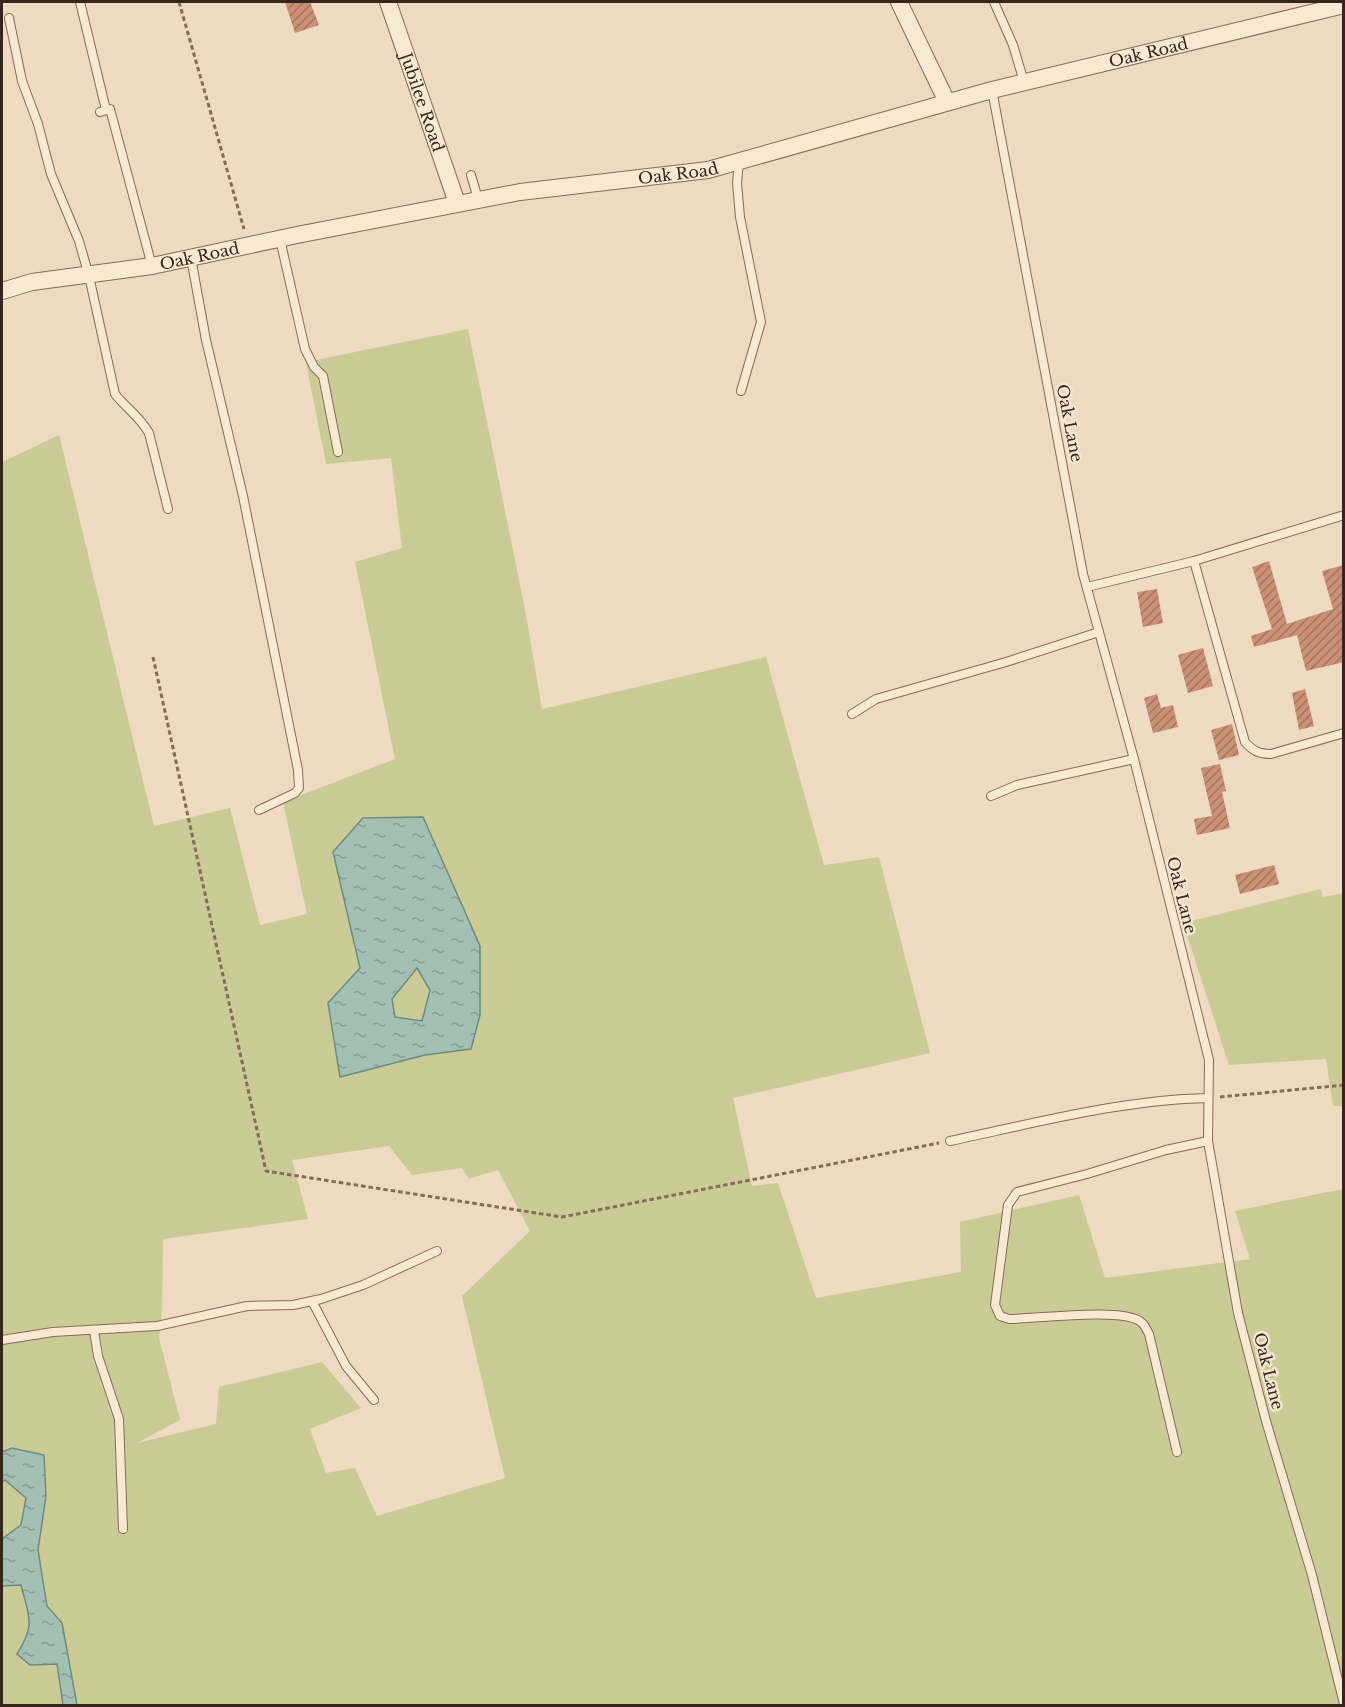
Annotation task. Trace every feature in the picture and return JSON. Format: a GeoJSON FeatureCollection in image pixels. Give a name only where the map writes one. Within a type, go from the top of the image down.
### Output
{"type":"FeatureCollection","features":[{"type":"Feature","properties":{"kind":"street","name":"Jubilee Road"},"geometry":{"type":"LineString","coordinates":[[388,2],[457,203]]}},
{"type":"Feature","properties":{"kind":"street"},"geometry":{"type":"LineString","coordinates":[[899,2],[947,102]]}},
{"type":"Feature","properties":{"kind":"street","name":"Oak Road"},"geometry":{"type":"LineString","coordinates":[[2,291],[33,282],[152,267],[478,199],[614,179],[708,170],[992,90],[1344,5]]}},
{"type":"Feature","properties":{"kind":"lane"},"geometry":{"type":"LineString","coordinates":[[80,2],[103,111],[110,109],[152,267]]}},
{"type":"Feature","properties":{"kind":"lane"},"geometry":{"type":"LineString","coordinates":[[993,2],[1013,45],[1024,82]]}},
{"type":"Feature","properties":{"kind":"lane"},"geometry":{"type":"LineString","coordinates":[[9,18],[22,81],[39,124],[51,174],[79,241],[89,276],[115,394],[124,406],[143,422],[149,433],[168,509]]}},
{"type":"Feature","properties":{"kind":"lane","name":"Oak Lane"},"geometry":{"type":"LineString","coordinates":[[992,90],[1087,587],[1134,759],[1209,1060],[1208,1140],[1238,1313],[1266,1421],[1312,1575],[1344,1704]]}},
{"type":"Feature","properties":{"kind":"lane"},"geometry":{"type":"LineString","coordinates":[[739,161],[737,183],[740,217],[761,322],[741,391]]}},
{"type":"Feature","properties":{"kind":"lane"},"geometry":{"type":"LineString","coordinates":[[471,175],[478,199]]}},
{"type":"Feature","properties":{"kind":"lane"},"geometry":{"type":"LineString","coordinates":[[280,239],[305,349],[314,367],[323,376],[338,452]]}},
{"type":"Feature","properties":{"kind":"lane"},"geometry":{"type":"LineString","coordinates":[[191,258],[206,340],[243,496],[298,770],[298,788],[295,793],[260,810]]}},
{"type":"Feature","properties":{"kind":"lane"},"geometry":{"type":"LineString","coordinates":[[1087,587],[1194,561],[1344,515]]}},
{"type":"Feature","properties":{"kind":"lane"},"geometry":{"type":"LineString","coordinates":[[1194,561],[1245,742],[1253,750],[1262,754],[1271,754],[1344,733]]}},
{"type":"Feature","properties":{"kind":"lane"},"geometry":{"type":"LineString","coordinates":[[852,714],[876,699],[1006,662],[1099,632]]}},
{"type":"Feature","properties":{"kind":"lane"},"geometry":{"type":"LineString","coordinates":[[991,796],[1017,785],[1134,759]]}},
{"type":"Feature","properties":{"kind":"lane"},"geometry":{"type":"LineString","coordinates":[[950,1140],[1109,1108],[1183,1098],[1208,1098]]}},
{"type":"Feature","properties":{"kind":"lane"},"geometry":{"type":"LineString","coordinates":[[1177,1452],[1149,1334],[1141,1322],[1127,1316],[1104,1315],[1009,1319],[1000,1316],[995,1305],[1008,1205],[1017,1192],[1208,1140]]}},
{"type":"Feature","properties":{"kind":"lane"},"geometry":{"type":"LineString","coordinates":[[2,1340],[53,1332],[157,1326],[248,1306],[293,1305],[363,1285],[437,1251]]}},
{"type":"Feature","properties":{"kind":"lane"},"geometry":{"type":"LineString","coordinates":[[312,1301],[346,1366],[374,1400]]}},
{"type":"Feature","properties":{"kind":"lane"},"geometry":{"type":"LineString","coordinates":[[94,1331],[98,1356],[119,1419],[123,1529]]}},
{"type":"Feature","properties":{"kind":"path"},"geometry":{"type":"LineString","coordinates":[[179,2],[249,246]]}},
{"type":"Feature","properties":{"kind":"path"},"geometry":{"type":"LineString","coordinates":[[153,657],[266,1171],[562,1217],[950,1140]]}},
{"type":"Feature","properties":{"kind":"path"},"geometry":{"type":"LineString","coordinates":[[1208,1098],[1344,1085]]}},
{"type":"Feature","properties":{"kind":"green space"},"geometry":{"type":"Polygon","coordinates":[[[468,329],[525,609],[542,709],[766,657],[824,865],[879,857],[930,1053],[733,1098],[752,1186],[778,1183],[816,1298],[961,1272],[960,1222],[1079,1195],[1105,1278],[1250,1259],[1235,1211],[1343,1189],[1343,1705],[2,1705],[2,462],[59,435],[154,826],[230,808],[260,925],[307,914],[283,802],[395,759],[355,562],[402,548],[391,458],[326,464],[306,362],[468,329]],[[389,1146],[292,1160],[308,1219],[163,1239],[162,1312],[159,1338],[180,1420],[137,1443],[216,1424],[219,1387],[322,1362],[361,1408],[310,1429],[326,1473],[355,1468],[377,1516],[505,1478],[462,1296],[530,1231],[498,1170],[469,1179],[462,1168],[412,1175],[389,1146]]]}},
{"type":"Feature","properties":{"kind":"green space"},"geometry":{"type":"Polygon","coordinates":[[[1321,889],[1323,897],[1343,893],[1343,1106],[1333,1106],[1326,1059],[1229,1065],[1183,923],[1321,889]]]}},
{"type":"Feature","properties":{"kind":"water"},"geometry":{"type":"Polygon","coordinates":[[[423,817],[480,946],[480,1015],[471,1049],[425,1055],[340,1077],[328,1003],[360,968],[333,852],[363,818],[423,817]],[[417,968],[392,999],[395,1017],[422,1021],[430,990],[417,968]]]}},
{"type":"Feature","properties":{"kind":"water"},"geometry":{"type":"Polygon","coordinates":[[[12,1448],[44,1455],[46,1496],[38,1550],[47,1606],[62,1623],[77,1705],[63,1705],[57,1664],[30,1665],[17,1654],[27,1635],[28,1613],[21,1585],[2,1586],[2,1537],[21,1525],[26,1498],[5,1480],[2,1482],[2,1452],[12,1448]]]}},
{"type":"Feature","properties":{"kind":"building"},"geometry":{"type":"Polygon","coordinates":[[[285,2],[310,2],[319,25],[295,33],[285,2]]]}},
{"type":"Feature","properties":{"kind":"building"},"geometry":{"type":"Polygon","coordinates":[[[1269,561],[1287,624],[1333,609],[1322,571],[1344,565],[1344,662],[1306,671],[1297,635],[1254,647],[1251,636],[1272,629],[1252,567],[1269,561]]]}},
{"type":"Feature","properties":{"kind":"building"},"geometry":{"type":"Polygon","coordinates":[[[1157,589],[1163,623],[1143,627],[1137,592],[1157,589]]]}},
{"type":"Feature","properties":{"kind":"building"},"geometry":{"type":"Polygon","coordinates":[[[1203,648],[1213,686],[1188,693],[1178,655],[1203,648]]]}},
{"type":"Feature","properties":{"kind":"building"},"geometry":{"type":"Polygon","coordinates":[[[1305,689],[1314,726],[1299,730],[1292,693],[1305,689]]]}},
{"type":"Feature","properties":{"kind":"building"},"geometry":{"type":"Polygon","coordinates":[[[1157,694],[1161,708],[1173,705],[1178,727],[1153,733],[1144,698],[1157,694]]]}},
{"type":"Feature","properties":{"kind":"building"},"geometry":{"type":"Polygon","coordinates":[[[1232,724],[1239,755],[1219,760],[1211,730],[1232,724]]]}},
{"type":"Feature","properties":{"kind":"building"},"geometry":{"type":"Polygon","coordinates":[[[1220,764],[1226,791],[1222,792],[1230,828],[1197,835],[1194,819],[1212,816],[1201,768],[1220,764]]]}},
{"type":"Feature","properties":{"kind":"building"},"geometry":{"type":"Polygon","coordinates":[[[1274,865],[1279,884],[1240,894],[1235,875],[1274,865]]]}}]}
